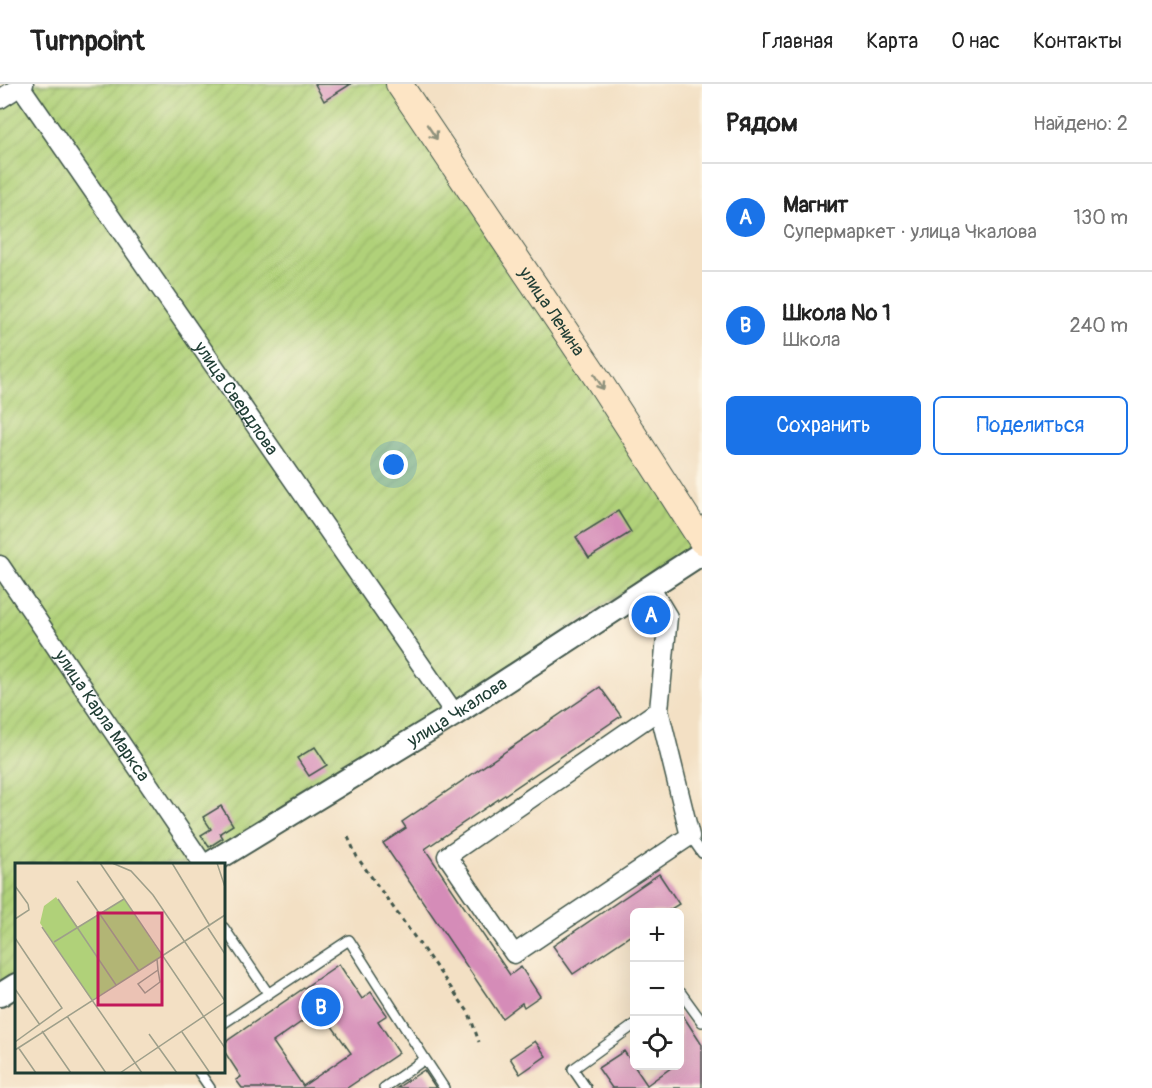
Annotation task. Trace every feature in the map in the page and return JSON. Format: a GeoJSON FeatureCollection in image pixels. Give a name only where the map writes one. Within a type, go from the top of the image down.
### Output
{"type":"FeatureCollection","features":[{"type":"Feature","properties":{"kind":"main road","name":"улица Ленина"},"geometry":{"type":"LineString","coordinates":[[399,84],[702,541]]}},
{"type":"Feature","properties":{"kind":"street"},"geometry":{"type":"LineString","coordinates":[[0,99],[21,85]]}},
{"type":"Feature","properties":{"kind":"street","name":"улица Свердлова"},"geometry":{"type":"LineString","coordinates":[[21,85],[455,714]]}},
{"type":"Feature","properties":{"kind":"street","name":"улица Чкалова"},"geometry":{"type":"LineString","coordinates":[[211,863],[455,714],[702,553]]}},
{"type":"Feature","properties":{"kind":"street","name":"улица Карла Маркса"},"geometry":{"type":"LineString","coordinates":[[0,566],[202,863]]}},
{"type":"Feature","properties":{"kind":"street"},"geometry":{"type":"LineString","coordinates":[[650,587],[668,616],[659,710],[690,836],[514,954],[447,856],[659,710]]}},
{"type":"Feature","properties":{"kind":"street"},"geometry":{"type":"LineString","coordinates":[[0,995],[15,986]]}},
{"type":"Feature","properties":{"kind":"lane"},"geometry":{"type":"LineString","coordinates":[[690,836],[702,853]]}},
{"type":"Feature","properties":{"kind":"lane"},"geometry":{"type":"LineString","coordinates":[[225,929],[268,993]]}},
{"type":"Feature","properties":{"kind":"lane"},"geometry":{"type":"LineString","coordinates":[[225,1022],[349,940],[444,1088]]}},
{"type":"Feature","properties":{"kind":"lane"},"geometry":{"type":"LineString","coordinates":[[684,997],[702,1022]]}},
{"type":"Feature","properties":{"kind":"lane"},"geometry":{"type":"LineString","coordinates":[[586,1088],[573,1069],[630,1029]]}},
{"type":"Feature","properties":{"kind":"lane"},"geometry":{"type":"LineString","coordinates":[[384,1088],[425,1059]]}},
{"type":"Feature","properties":{"kind":"lane"},"geometry":{"type":"LineString","coordinates":[[200,1073],[210,1088]]}},
{"type":"Feature","properties":{"kind":"path"},"geometry":{"type":"LineString","coordinates":[[348,837],[357,857],[469,1014],[478,1042]]}},
{"type":"Feature","properties":{"kind":"green space"},"geometry":{"type":"Polygon","coordinates":[[[24,84],[397,84],[702,541],[211,863],[15,863],[15,986],[0,995],[0,99],[24,84]]]}},
{"type":"Feature","properties":{"kind":"building"},"geometry":{"type":"Polygon","coordinates":[[[315,84],[351,84],[324,101],[315,84]]]}},
{"type":"Feature","properties":{"kind":"building"},"geometry":{"type":"Polygon","coordinates":[[[618,511],[631,532],[589,558],[576,537],[618,511]]]}},
{"type":"Feature","properties":{"kind":"building"},"geometry":{"type":"Polygon","coordinates":[[[600,687],[621,716],[425,849],[510,975],[521,967],[540,996],[524,1007],[522,1003],[502,1018],[383,843],[406,828],[402,822],[600,687]]]}},
{"type":"Feature","properties":{"kind":"building"},"geometry":{"type":"Polygon","coordinates":[[[315,747],[327,765],[309,776],[297,758],[315,747]]]}},
{"type":"Feature","properties":{"kind":"building"},"geometry":{"type":"Polygon","coordinates":[[[221,806],[233,825],[220,833],[223,838],[209,847],[201,835],[211,829],[203,817],[221,806]]]}},
{"type":"Feature","properties":{"kind":"building"},"geometry":{"type":"Polygon","coordinates":[[[659,874],[679,904],[672,908],[630,908],[630,936],[573,974],[553,946],[659,874]]]}},
{"type":"Feature","properties":{"kind":"building"},"geometry":{"type":"Polygon","coordinates":[[[339,964],[362,999],[371,992],[387,1015],[378,1021],[399,1053],[347,1088],[242,1088],[236,1080],[241,1077],[225,1053],[225,1042],[339,964]],[[320,1009],[273,1042],[303,1086],[351,1053],[320,1009]]]}},
{"type":"Feature","properties":{"kind":"building"},"geometry":{"type":"Polygon","coordinates":[[[684,1017],[702,1045],[702,1088],[612,1088],[598,1068],[624,1051],[630,1060],[630,1070],[637,1070],[647,1085],[668,1070],[684,1070],[684,1017]]]}},
{"type":"Feature","properties":{"kind":"building"},"geometry":{"type":"Polygon","coordinates":[[[535,1041],[546,1056],[520,1074],[510,1058],[535,1041]]]}},
{"type":"Feature","properties":{"kind":"building"},"geometry":{"type":"Polygon","coordinates":[[[424,1070],[436,1088],[397,1088],[424,1070]]]}},
{"type":"Feature","properties":{"kind":"place","name":"Магнит"},"geometry":{"type":"Point","coordinates":[651,615]}},
{"type":"Feature","properties":{"kind":"place","name":"Школа № 1"},"geometry":{"type":"Point","coordinates":[321,1007]}}]}
